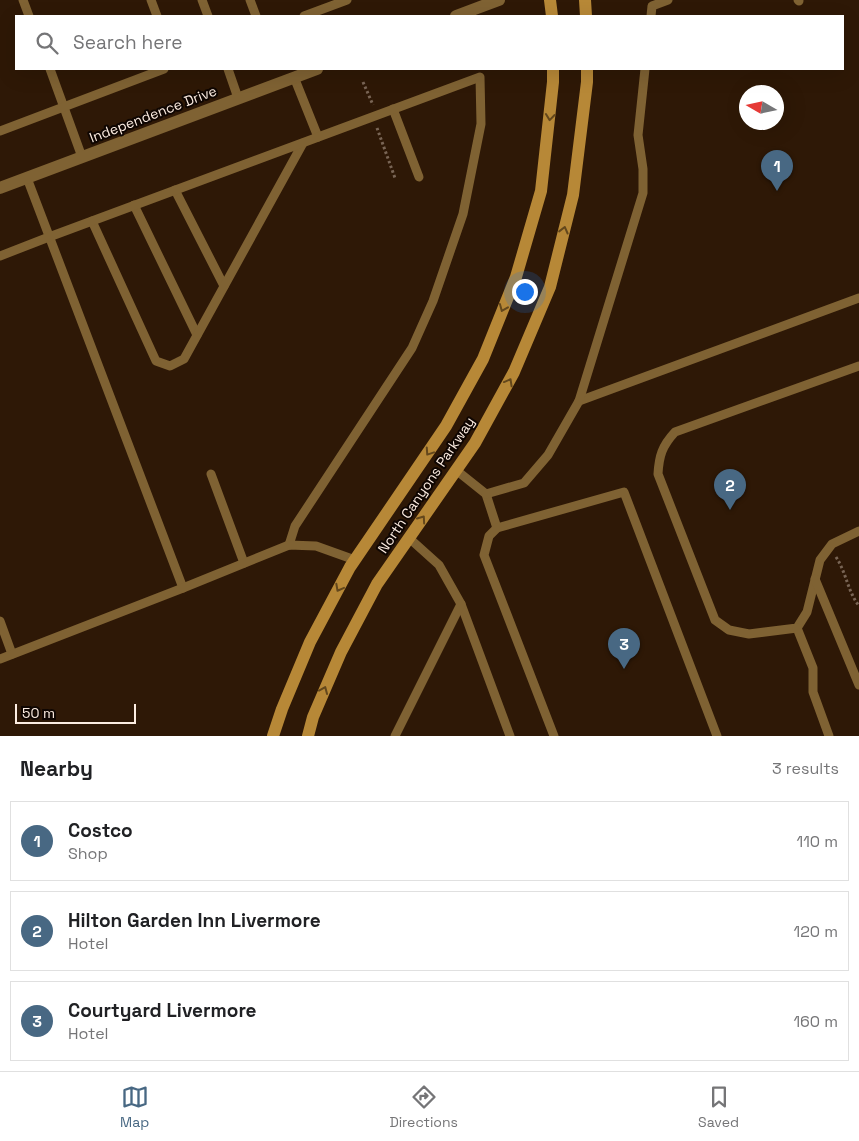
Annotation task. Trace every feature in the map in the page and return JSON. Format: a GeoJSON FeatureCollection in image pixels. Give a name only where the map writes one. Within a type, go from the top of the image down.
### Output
{"type":"FeatureCollection","features":[{"type":"Feature","properties":{"kind":"main road"},"geometry":{"type":"LineString","coordinates":[[550,0],[552,15]]}},
{"type":"Feature","properties":{"kind":"main road"},"geometry":{"type":"LineString","coordinates":[[585,0],[586,15]]}},
{"type":"Feature","properties":{"kind":"main road","name":"North Canyons Parkway"},"geometry":{"type":"LineString","coordinates":[[274,736],[282,709],[310,642],[355,560],[446,426],[483,358],[516,277],[541,191],[551,109],[553,70]]}},
{"type":"Feature","properties":{"kind":"main road","name":"North Canyons Parkway"},"geometry":{"type":"LineString","coordinates":[[308,736],[313,718],[341,652],[378,584],[475,443],[514,372],[550,287],[573,195],[587,70]]}},
{"type":"Feature","properties":{"kind":"street"},"geometry":{"type":"LineString","coordinates":[[459,15],[499,0]]}},
{"type":"Feature","properties":{"kind":"street","name":"Independence Drive"},"geometry":{"type":"LineString","coordinates":[[0,188],[314,70]]}},
{"type":"Feature","properties":{"kind":"lane"},"geometry":{"type":"LineString","coordinates":[[23,0],[29,15]]}},
{"type":"Feature","properties":{"kind":"lane"},"geometry":{"type":"LineString","coordinates":[[151,0],[157,15]]}},
{"type":"Feature","properties":{"kind":"lane"},"geometry":{"type":"LineString","coordinates":[[202,0],[208,15]]}},
{"type":"Feature","properties":{"kind":"lane"},"geometry":{"type":"LineString","coordinates":[[250,0],[256,15]]}},
{"type":"Feature","properties":{"kind":"lane"},"geometry":{"type":"LineString","coordinates":[[307,15],[347,0]]}},
{"type":"Feature","properties":{"kind":"lane"},"geometry":{"type":"LineString","coordinates":[[651,15],[652,6],[668,0]]}},
{"type":"Feature","properties":{"kind":"lane"},"geometry":{"type":"LineString","coordinates":[[50,70],[82,157]]}},
{"type":"Feature","properties":{"kind":"lane"},"geometry":{"type":"LineString","coordinates":[[0,131],[161,70]]}},
{"type":"Feature","properties":{"kind":"lane"},"geometry":{"type":"LineString","coordinates":[[228,70],[238,98]]}},
{"type":"Feature","properties":{"kind":"lane"},"geometry":{"type":"LineString","coordinates":[[486,494],[524,483],[548,455],[579,401],[643,193],[643,169],[638,135],[645,70]]}},
{"type":"Feature","properties":{"kind":"lane"},"geometry":{"type":"LineString","coordinates":[[294,77],[318,137]]}},
{"type":"Feature","properties":{"kind":"lane"},"geometry":{"type":"LineString","coordinates":[[0,256],[49,236],[480,77],[481,124],[464,214],[433,301],[412,348],[295,526],[289,545]]}},
{"type":"Feature","properties":{"kind":"lane"},"geometry":{"type":"LineString","coordinates":[[393,109],[419,177]]}},
{"type":"Feature","properties":{"kind":"lane"},"geometry":{"type":"LineString","coordinates":[[92,221],[156,361],[170,366],[184,359],[303,143]]}},
{"type":"Feature","properties":{"kind":"lane"},"geometry":{"type":"LineString","coordinates":[[27,178],[183,588]]}},
{"type":"Feature","properties":{"kind":"lane"},"geometry":{"type":"LineString","coordinates":[[175,190],[224,286]]}},
{"type":"Feature","properties":{"kind":"lane"},"geometry":{"type":"LineString","coordinates":[[134,205],[197,335]]}},
{"type":"Feature","properties":{"kind":"lane"},"geometry":{"type":"LineString","coordinates":[[579,401],[859,298]]}},
{"type":"Feature","properties":{"kind":"lane"},"geometry":{"type":"LineString","coordinates":[[797,628],[749,634],[729,630],[715,620],[658,474],[659,457],[667,441],[675,432],[859,366]]}},
{"type":"Feature","properties":{"kind":"lane"},"geometry":{"type":"LineString","coordinates":[[456,470],[486,494],[497,528]]}},
{"type":"Feature","properties":{"kind":"lane"},"geometry":{"type":"LineString","coordinates":[[211,474],[244,563]]}},
{"type":"Feature","properties":{"kind":"lane"},"geometry":{"type":"LineString","coordinates":[[554,736],[484,555],[489,536],[497,528],[624,492],[717,736]]}},
{"type":"Feature","properties":{"kind":"lane"},"geometry":{"type":"LineString","coordinates":[[797,628],[807,612],[820,560],[832,544],[859,531]]}},
{"type":"Feature","properties":{"kind":"lane"},"geometry":{"type":"LineString","coordinates":[[409,538],[439,565],[461,604],[510,736]]}},
{"type":"Feature","properties":{"kind":"lane"},"geometry":{"type":"LineString","coordinates":[[0,659],[289,545],[316,546],[355,560]]}},
{"type":"Feature","properties":{"kind":"lane"},"geometry":{"type":"LineString","coordinates":[[815,579],[859,685]]}},
{"type":"Feature","properties":{"kind":"lane"},"geometry":{"type":"LineString","coordinates":[[395,736],[461,604]]}},
{"type":"Feature","properties":{"kind":"lane"},"geometry":{"type":"LineString","coordinates":[[0,621],[12,654]]}},
{"type":"Feature","properties":{"kind":"lane"},"geometry":{"type":"LineString","coordinates":[[797,628],[813,668],[813,692],[829,736]]}},
{"type":"Feature","properties":{"kind":"path"},"geometry":{"type":"LineString","coordinates":[[363,82],[373,105],[378,133],[395,178]]}},
{"type":"Feature","properties":{"kind":"path"},"geometry":{"type":"LineString","coordinates":[[832,544],[836,558],[844,570],[848,587],[859,606]]}},
{"type":"Feature","properties":{"kind":"place","name":"Costco"},"geometry":{"type":"Point","coordinates":[777,191]}},
{"type":"Feature","properties":{"kind":"place","name":"Hilton Garden Inn Livermore"},"geometry":{"type":"Point","coordinates":[730,510]}},
{"type":"Feature","properties":{"kind":"place","name":"Courtyard Livermore"},"geometry":{"type":"Point","coordinates":[624,669]}}]}
